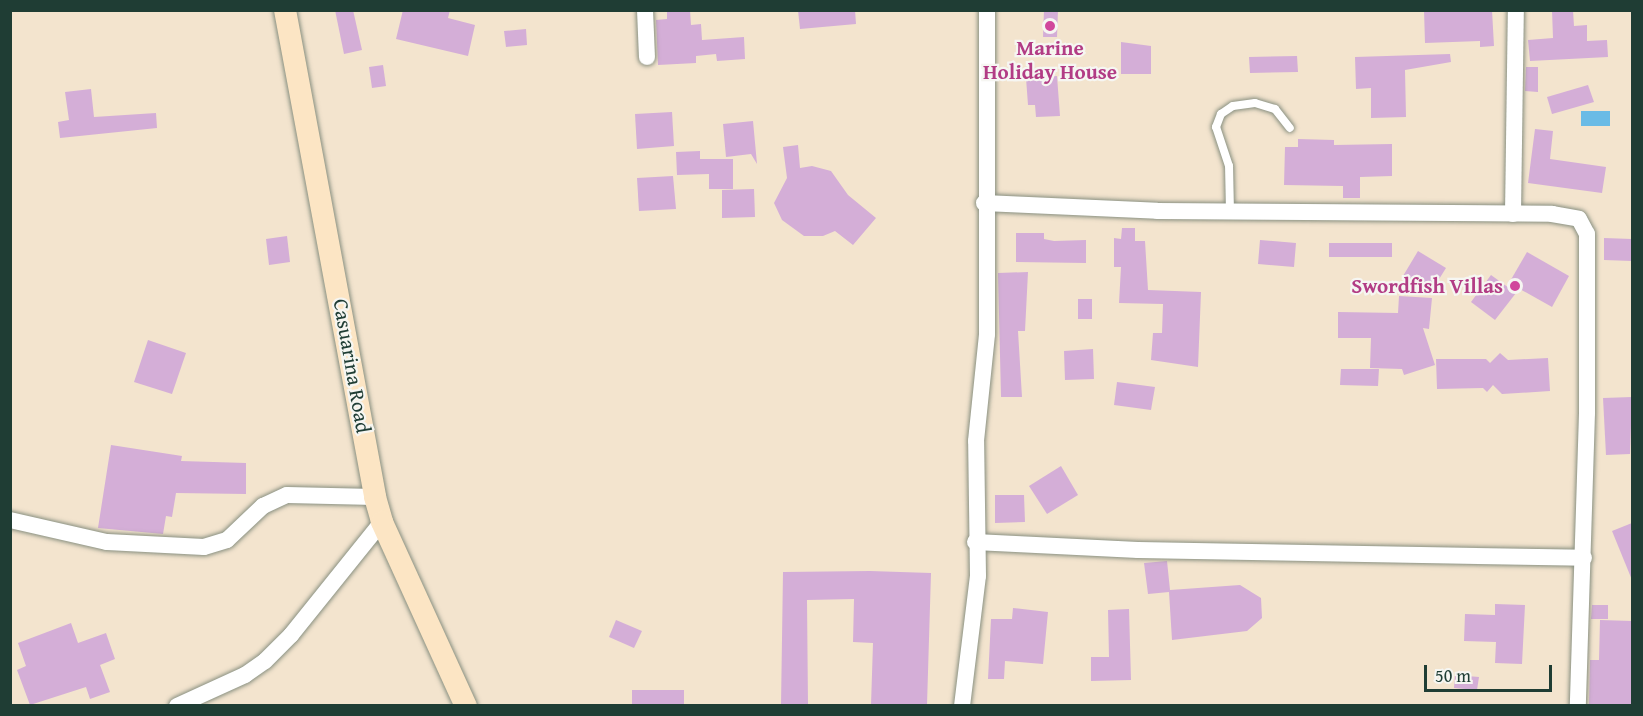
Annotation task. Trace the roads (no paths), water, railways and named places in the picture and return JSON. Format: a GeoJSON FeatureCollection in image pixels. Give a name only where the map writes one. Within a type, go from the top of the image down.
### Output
{"type":"FeatureCollection","features":[{"type":"Feature","properties":{"kind":"street","name":"Casuarina Road"},"geometry":{"type":"LineString","coordinates":[[285,10],[375,497],[382,522],[466,705]]}},
{"type":"Feature","properties":{"kind":"street"},"geometry":{"type":"LineString","coordinates":[[645,10],[647,57]]}},
{"type":"Feature","properties":{"kind":"street"},"geometry":{"type":"LineString","coordinates":[[962,705],[978,576],[975,542],[976,441],[987,334],[984,203],[987,10]]}},
{"type":"Feature","properties":{"kind":"street"},"geometry":{"type":"LineString","coordinates":[[1513,214],[1516,10]]}},
{"type":"Feature","properties":{"kind":"street"},"geometry":{"type":"LineString","coordinates":[[984,203],[1230,212],[1569,216],[1585,225],[1587,234],[1584,558],[1578,705]]}},
{"type":"Feature","properties":{"kind":"street"},"geometry":{"type":"LineString","coordinates":[[10,520],[107,542],[204,547],[227,540],[263,506],[287,495],[375,497]]}},
{"type":"Feature","properties":{"kind":"street"},"geometry":{"type":"LineString","coordinates":[[177,705],[245,675],[265,661],[291,635],[382,522]]}},
{"type":"Feature","properties":{"kind":"street"},"geometry":{"type":"LineString","coordinates":[[975,542],[1584,558]]}},
{"type":"Feature","properties":{"kind":"lane"},"geometry":{"type":"LineString","coordinates":[[1230,212],[1229,166],[1216,128],[1221,114],[1233,106],[1255,103],[1275,109],[1290,128]]}},
{"type":"Feature","properties":{"kind":"water"},"geometry":{"type":"Polygon","coordinates":[[[1581,111],[1610,111],[1610,126],[1581,126],[1581,111]]]}},
{"type":"Feature","properties":{"kind":"place","name":"Marine Holiday House"},"geometry":{"type":"Point","coordinates":[1050,26]}},
{"type":"Feature","properties":{"kind":"place","name":"Swordfish Villas"},"geometry":{"type":"Point","coordinates":[1515,286]}}]}
